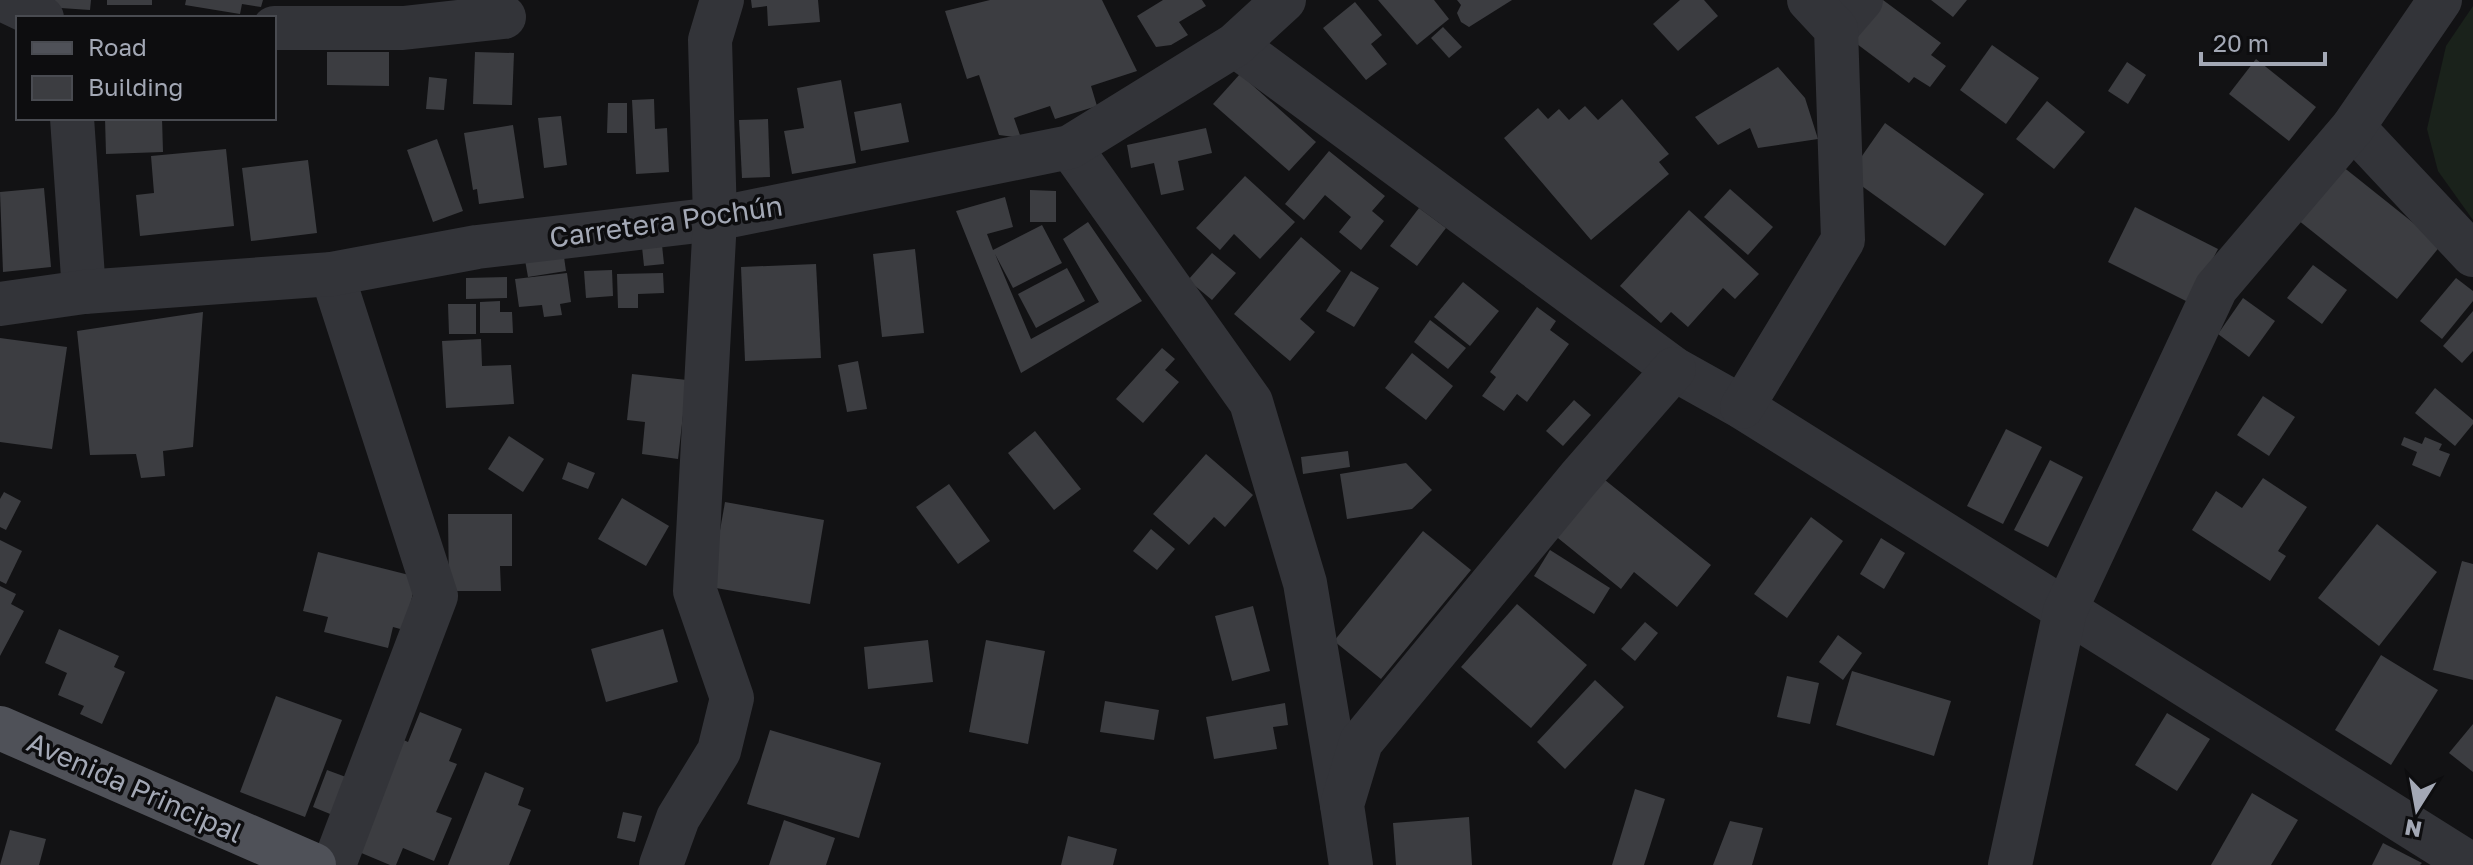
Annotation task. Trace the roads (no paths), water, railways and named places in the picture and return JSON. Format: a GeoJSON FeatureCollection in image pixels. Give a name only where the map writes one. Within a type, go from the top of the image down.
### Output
{"type":"FeatureCollection","features":[{"type":"Feature","properties":{"kind":"main road","name":"Avenida Principal"},"geometry":{"type":"LineString","coordinates":[[0,728],[314,865]]}},
{"type":"Feature","properties":{"kind":"street"},"geometry":{"type":"LineString","coordinates":[[4,0],[38,16]]}},
{"type":"Feature","properties":{"kind":"street"},"geometry":{"type":"LineString","coordinates":[[661,865],[678,818],[719,751],[732,698],[695,591],[715,219],[710,40],[722,0]]}},
{"type":"Feature","properties":{"kind":"street","name":"Carretera Pochún"},"geometry":{"type":"LineString","coordinates":[[0,304],[84,292],[332,274],[477,247],[715,219],[1070,147],[1235,45],[1284,0]]}},
{"type":"Feature","properties":{"kind":"street"},"geometry":{"type":"LineString","coordinates":[[2010,865],[2065,611],[2216,288],[2353,127],[2440,0]]}},
{"type":"Feature","properties":{"kind":"street"},"geometry":{"type":"LineString","coordinates":[[1742,407],[1843,240],[1835,10]]}},
{"type":"Feature","properties":{"kind":"street"},"geometry":{"type":"LineString","coordinates":[[276,28],[404,14],[504,17]]}},
{"type":"Feature","properties":{"kind":"street"},"geometry":{"type":"LineString","coordinates":[[1235,45],[1674,369],[1742,407],[2472,865]]}},
{"type":"Feature","properties":{"kind":"street"},"geometry":{"type":"LineString","coordinates":[[72,120],[84,292]]}},
{"type":"Feature","properties":{"kind":"street"},"geometry":{"type":"LineString","coordinates":[[2353,127],[2473,255]]}},
{"type":"Feature","properties":{"kind":"street"},"geometry":{"type":"LineString","coordinates":[[1070,147],[1251,402],[1305,583],[1351,865]]}},
{"type":"Feature","properties":{"kind":"street"},"geometry":{"type":"LineString","coordinates":[[332,274],[436,596],[334,865]]}},
{"type":"Feature","properties":{"kind":"street"},"geometry":{"type":"LineString","coordinates":[[1342,805],[1361,742],[1579,478],[1674,369]]}}]}
